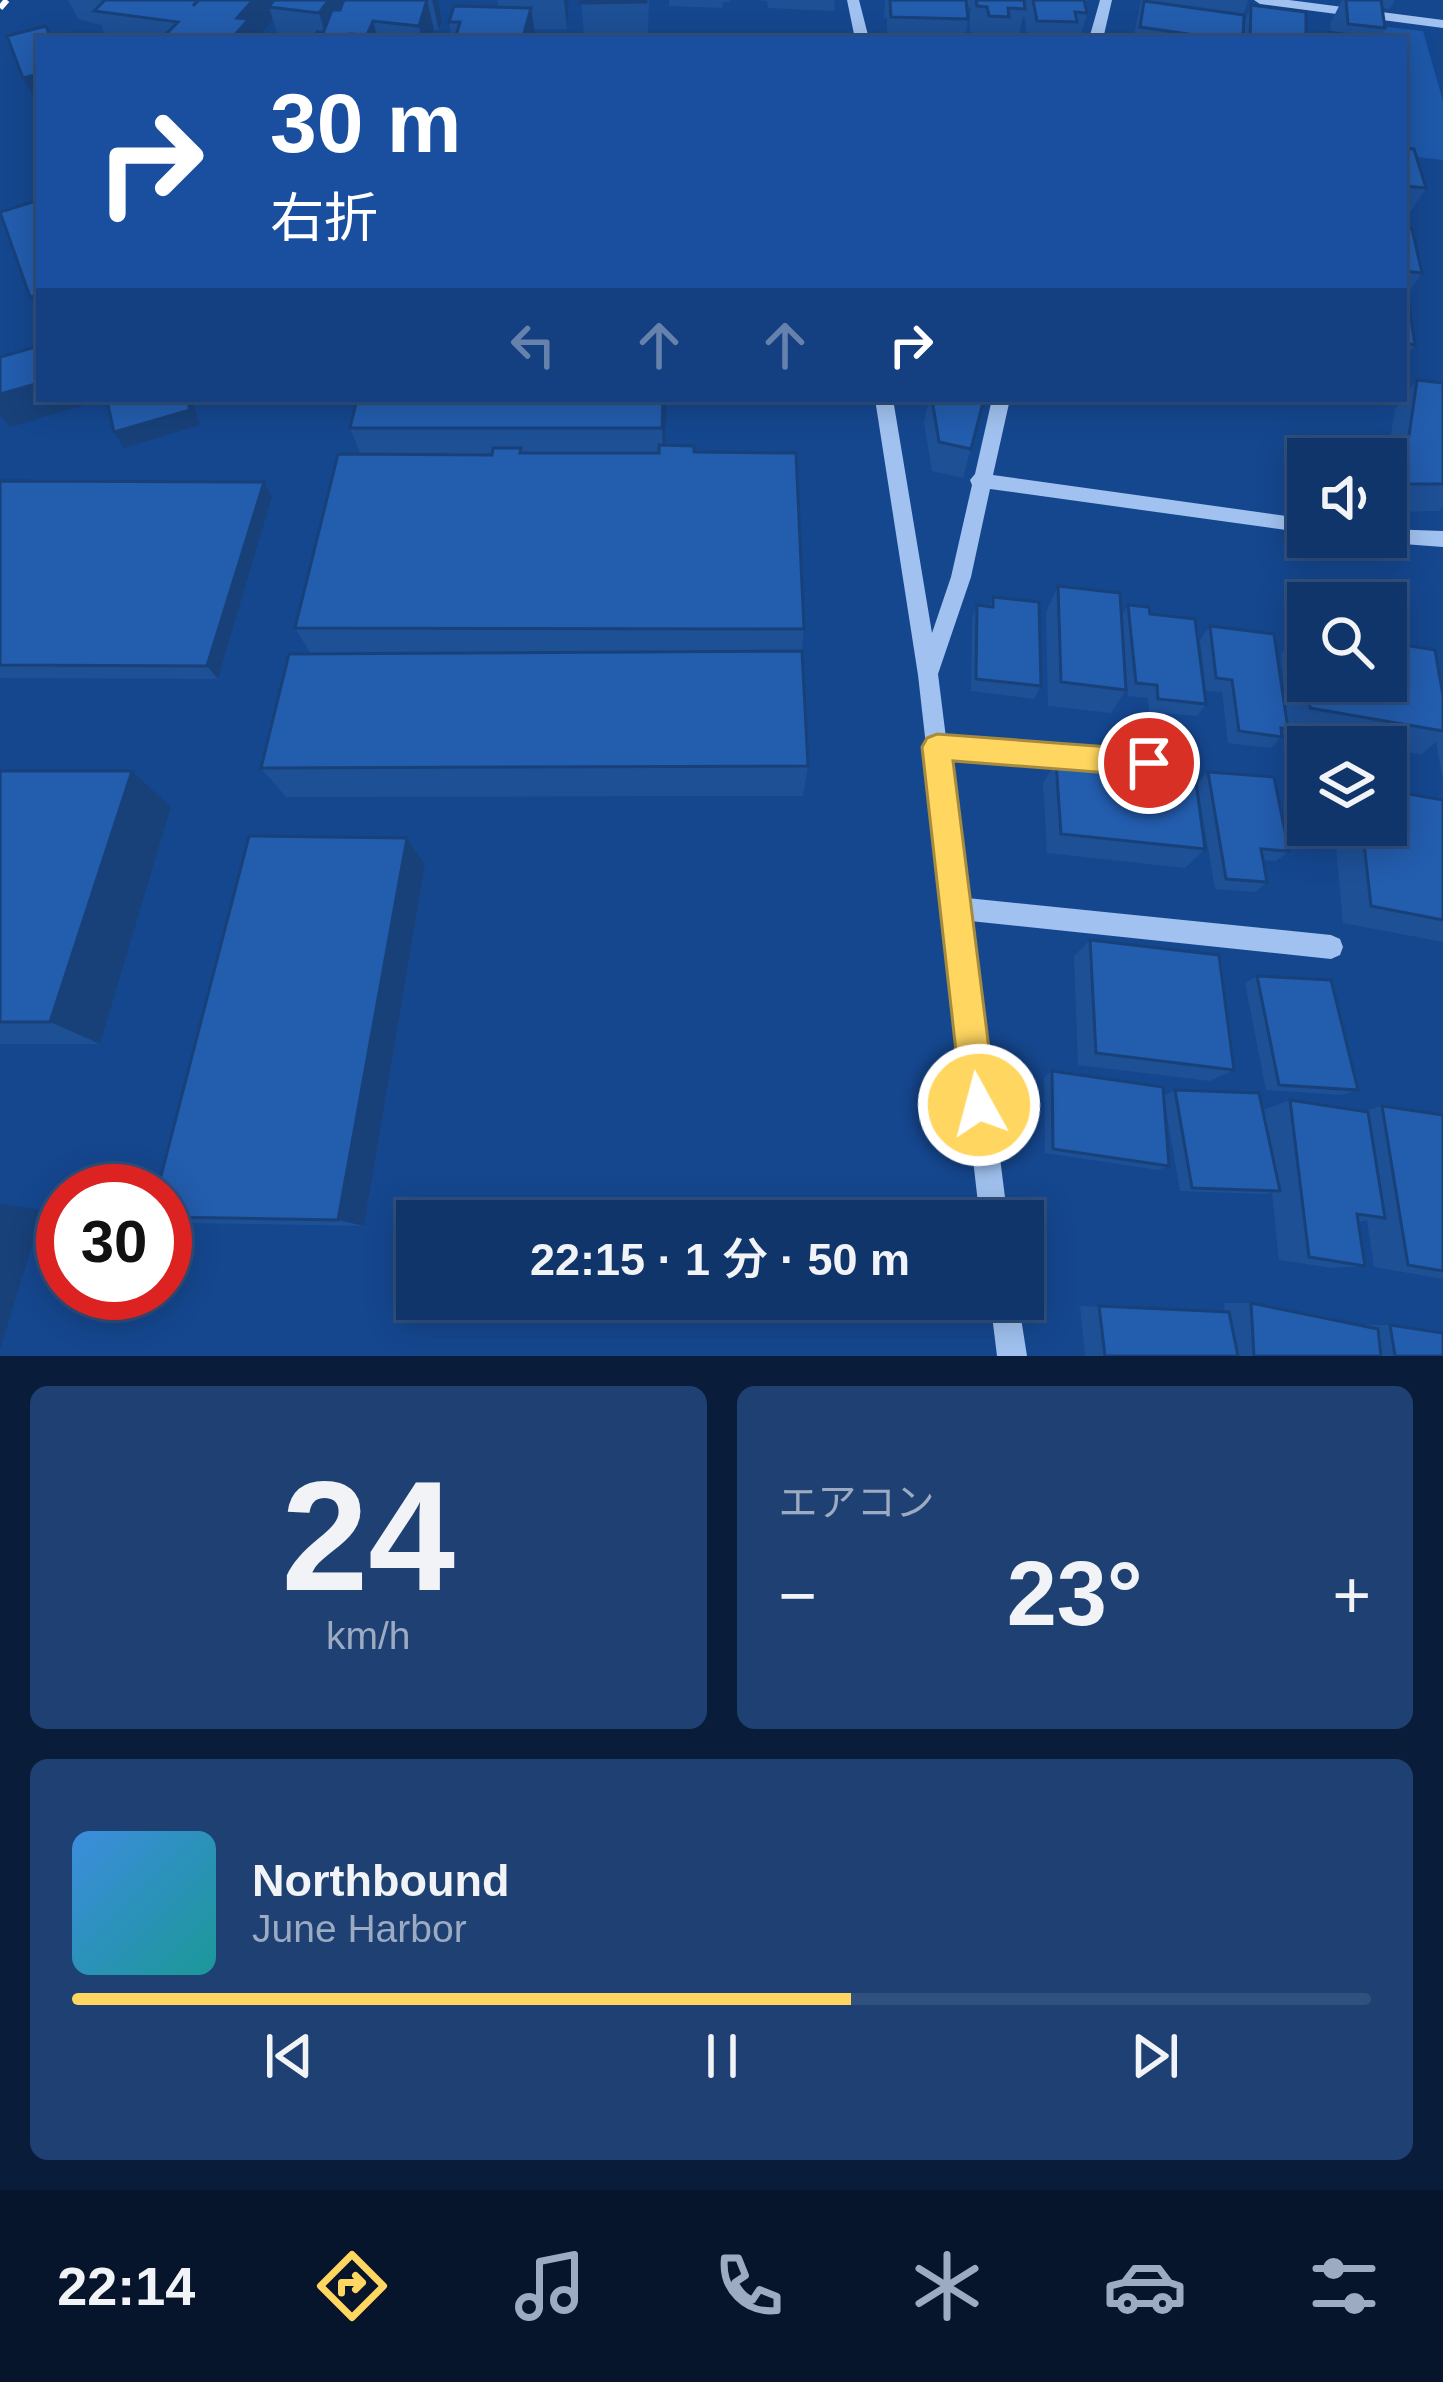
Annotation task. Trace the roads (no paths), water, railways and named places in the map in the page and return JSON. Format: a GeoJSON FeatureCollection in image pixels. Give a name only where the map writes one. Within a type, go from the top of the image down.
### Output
{"type":"FeatureCollection","features":[{"type":"Feature","properties":{"kind":"street"},"geometry":{"type":"LineString","coordinates":[[853,0],[861,36]]}},
{"type":"Feature","properties":{"kind":"street"},"geometry":{"type":"LineString","coordinates":[[1097,36],[1106,0]]}},
{"type":"Feature","properties":{"kind":"street"},"geometry":{"type":"LineString","coordinates":[[1260,0],[1353,7],[1443,24]]}},
{"type":"Feature","properties":{"kind":"street"},"geometry":{"type":"LineString","coordinates":[[884,402],[928,675],[991,1200]]}},
{"type":"Feature","properties":{"kind":"street"},"geometry":{"type":"LineString","coordinates":[[928,675],[961,577],[1000,402]]}},
{"type":"Feature","properties":{"kind":"street"},"geometry":{"type":"LineString","coordinates":[[980,480],[1287,523]]}},
{"type":"Feature","properties":{"kind":"street"},"geometry":{"type":"LineString","coordinates":[[1407,538],[1443,539]]}},
{"type":"Feature","properties":{"kind":"street"},"geometry":{"type":"LineString","coordinates":[[937,747],[1149,763]]}},
{"type":"Feature","properties":{"kind":"street"},"geometry":{"type":"LineString","coordinates":[[955,908],[1331,947]]}},
{"type":"Feature","properties":{"kind":"street"},"geometry":{"type":"LineString","coordinates":[[1007,1320],[1012,1356]]}},
{"type":"Feature","properties":{"kind":"railway"},"geometry":{"type":"LineString","coordinates":[[0,8],[7,0]]}}]}
